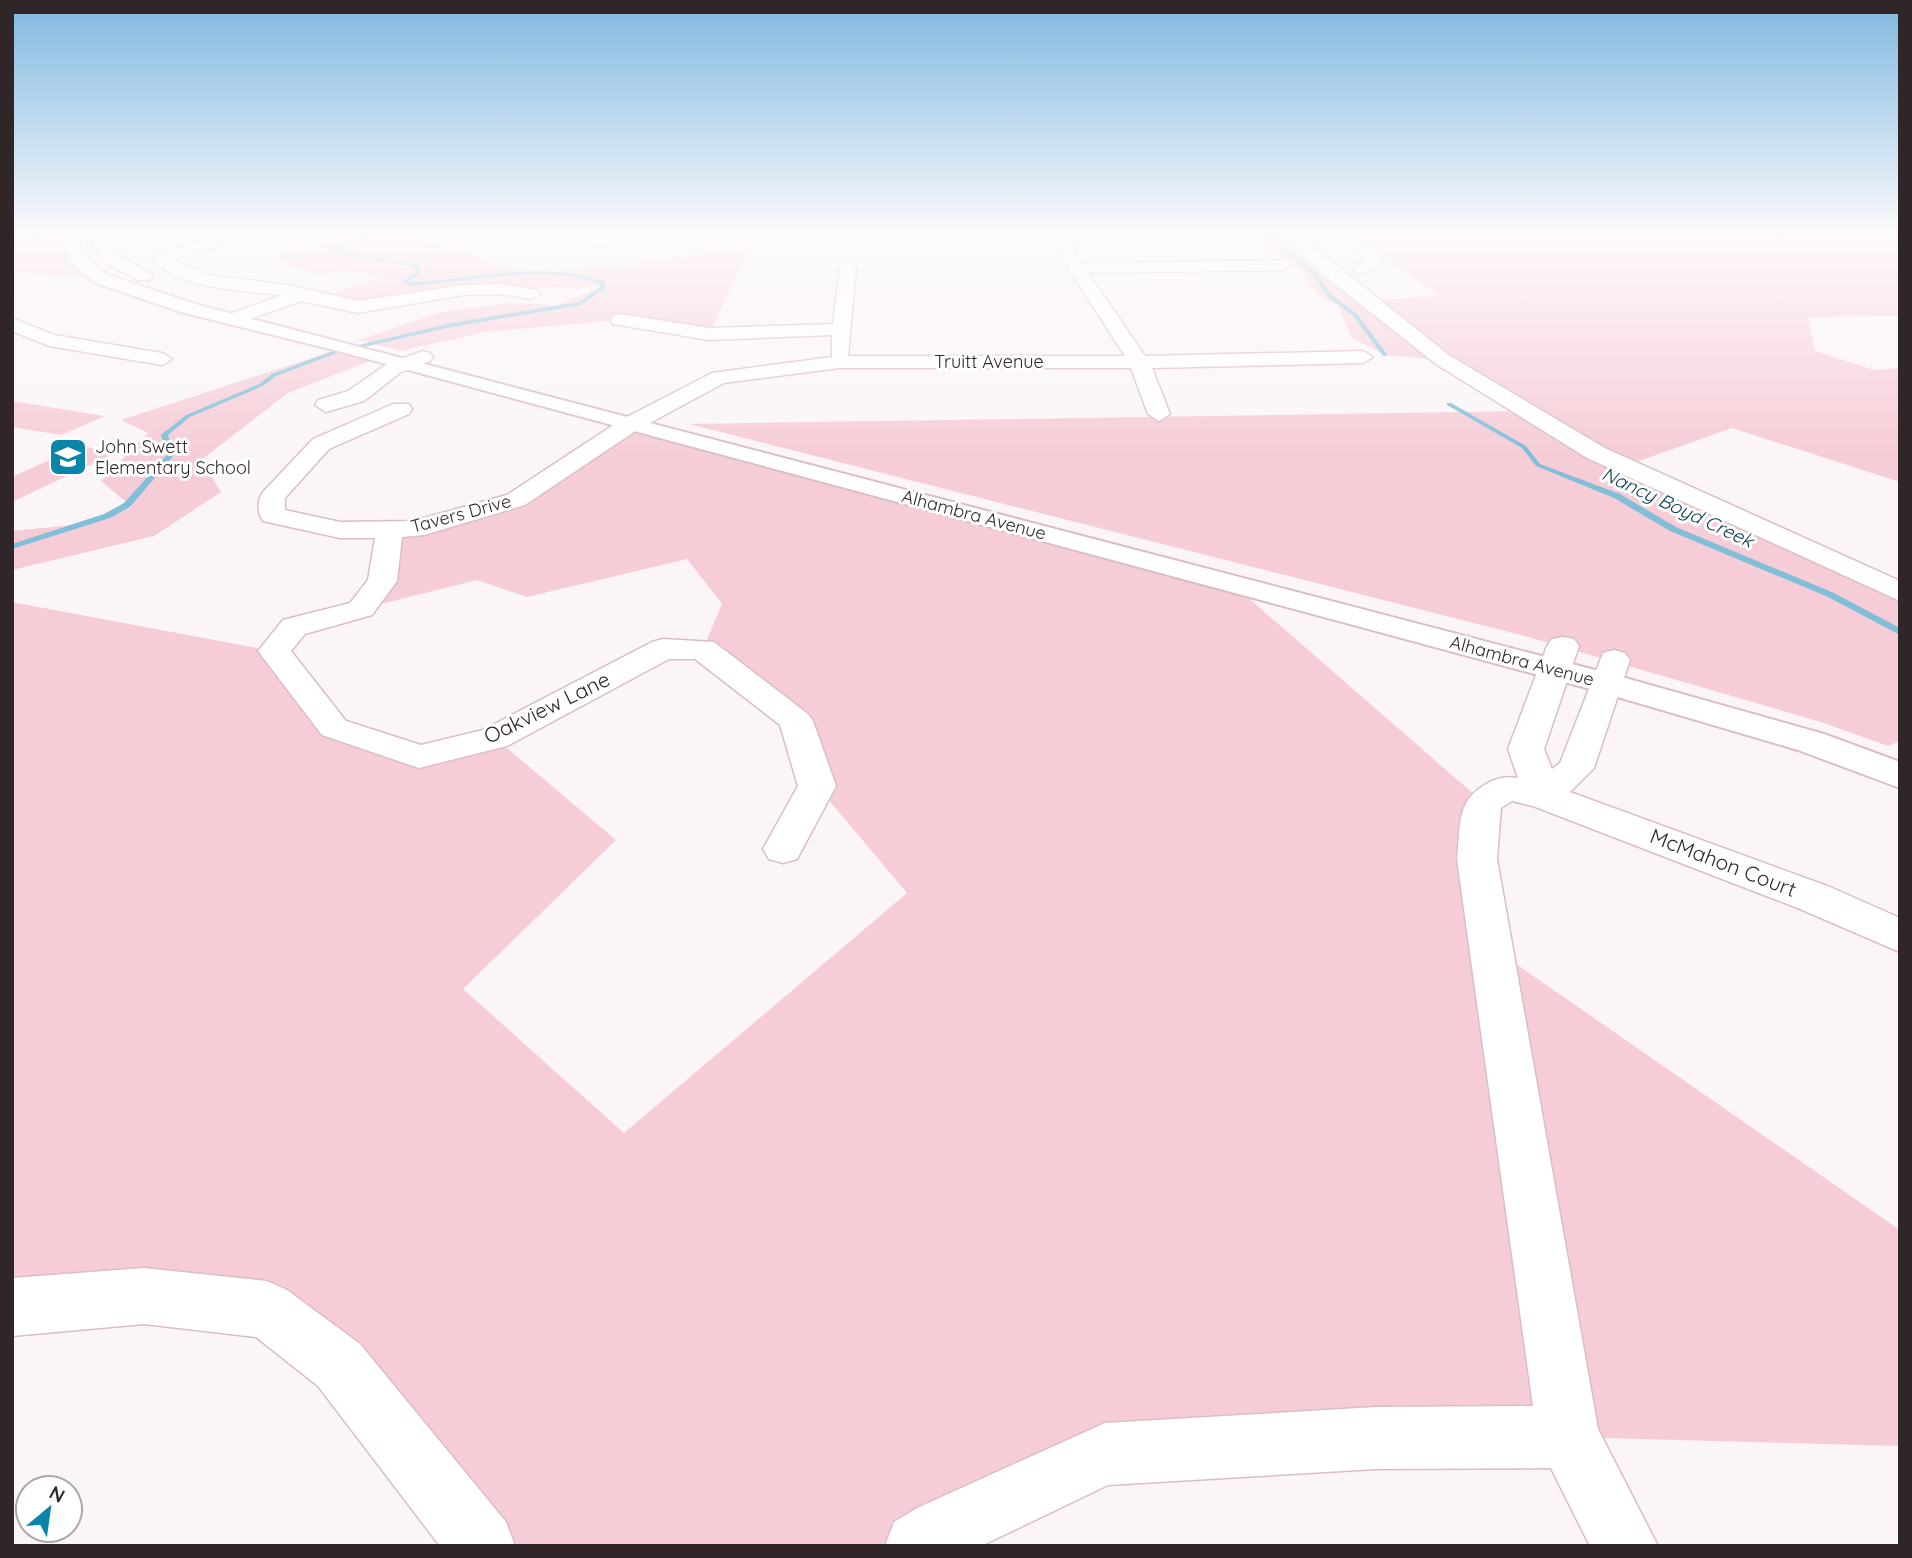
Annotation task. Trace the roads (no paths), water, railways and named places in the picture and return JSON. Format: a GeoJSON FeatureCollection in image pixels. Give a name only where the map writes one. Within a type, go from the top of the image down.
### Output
{"type":"FeatureCollection","features":[{"type":"Feature","properties":{"kind":"main road","name":"Alhambra Avenue"},"geometry":{"type":"LineString","coordinates":[[187,308],[386,353],[1610,672],[1821,722],[1900,751]]}},
{"type":"Feature","properties":{"kind":"main road","name":"Alhambra Avenue"},"geometry":{"type":"LineString","coordinates":[[248,308],[386,353]]}},
{"type":"Feature","properties":{"kind":"main road","name":"Alhambra Avenue"},"geometry":{"type":"LineString","coordinates":[[1610,672],[1900,776]]}},
{"type":"Feature","properties":{"kind":"street"},"geometry":{"type":"LineString","coordinates":[[236,318],[263,308]]}},
{"type":"Feature","properties":{"kind":"street"},"geometry":{"type":"LineString","coordinates":[[839,362],[844,308]]}},
{"type":"Feature","properties":{"kind":"street"},"geometry":{"type":"LineString","coordinates":[[1103,308],[1139,362],[1158,414]]}},
{"type":"Feature","properties":{"kind":"street"},"geometry":{"type":"LineString","coordinates":[[1387,308],[1443,360],[1595,453],[1900,592]]}},
{"type":"Feature","properties":{"kind":"street"},"geometry":{"type":"LineString","coordinates":[[620,320],[709,334],[842,330]]}},
{"type":"Feature","properties":{"kind":"street"},"geometry":{"type":"LineString","coordinates":[[12,324],[49,340],[162,359]]}},
{"type":"Feature","properties":{"kind":"street"},"geometry":{"type":"LineString","coordinates":[[326,405],[356,396],[386,353]]}},
{"type":"Feature","properties":{"kind":"street","name":"Truitt Avenue"},"geometry":{"type":"LineString","coordinates":[[639,420],[719,377],[839,362],[1139,362],[1363,356]]}},
{"type":"Feature","properties":{"kind":"street"},"geometry":{"type":"LineString","coordinates":[[808,382],[910,375],[925,362]]}},
{"type":"Feature","properties":{"kind":"street","name":"Tavers Drive"},"geometry":{"type":"LineString","coordinates":[[401,410],[321,444],[272,497],[272,515],[340,530],[414,529],[516,500],[639,420]]}},
{"type":"Feature","properties":{"kind":"street","name":"Oakview Lane"},"geometry":{"type":"LineString","coordinates":[[390,529],[382,580],[361,608],[294,626],[274,651],[334,728],[419,757],[495,738],[663,649],[703,649],[796,721],[817,786],[783,849]]}},
{"type":"Feature","properties":{"kind":"street"},"geometry":{"type":"LineString","coordinates":[[1558,658],[1525,749],[1543,796],[1576,768],[1610,672]]}},
{"type":"Feature","properties":{"kind":"street","name":"McMahon Court"},"geometry":{"type":"LineString","coordinates":[[1568,1437],[1476,859],[1483,802],[1507,788],[1543,796],[1815,898],[1900,936]]}},
{"type":"Feature","properties":{"kind":"street"},"geometry":{"type":"LineString","coordinates":[[12,1307],[144,1296],[267,1310],[339,1365],[482,1546]]}},
{"type":"Feature","properties":{"kind":"street"},"geometry":{"type":"LineString","coordinates":[[918,1546],[940,1531],[1105,1454],[1376,1438],[1568,1437],[1625,1546]]}},
{"type":"Feature","properties":{"kind":"waterway"},"geometry":{"type":"LineString","coordinates":[[12,547],[107,516],[127,505],[171,455],[164,435],[188,416],[261,385],[274,375],[335,352],[452,325],[553,308]]}},
{"type":"Feature","properties":{"kind":"waterway","name":"Nancy Boyd Creek"},"geometry":{"type":"LineString","coordinates":[[1346,308],[1355,315],[1385,355]]}},
{"type":"Feature","properties":{"kind":"waterway","name":"Nancy Boyd Creek"},"geometry":{"type":"LineString","coordinates":[[1449,404],[1524,447],[1538,465],[1617,496],[1673,529],[1831,595],[1900,632]]}},
{"type":"Feature","properties":{"kind":"place","name":"John Swett Elementary School"},"geometry":{"type":"Point","coordinates":[68,457]}}]}
